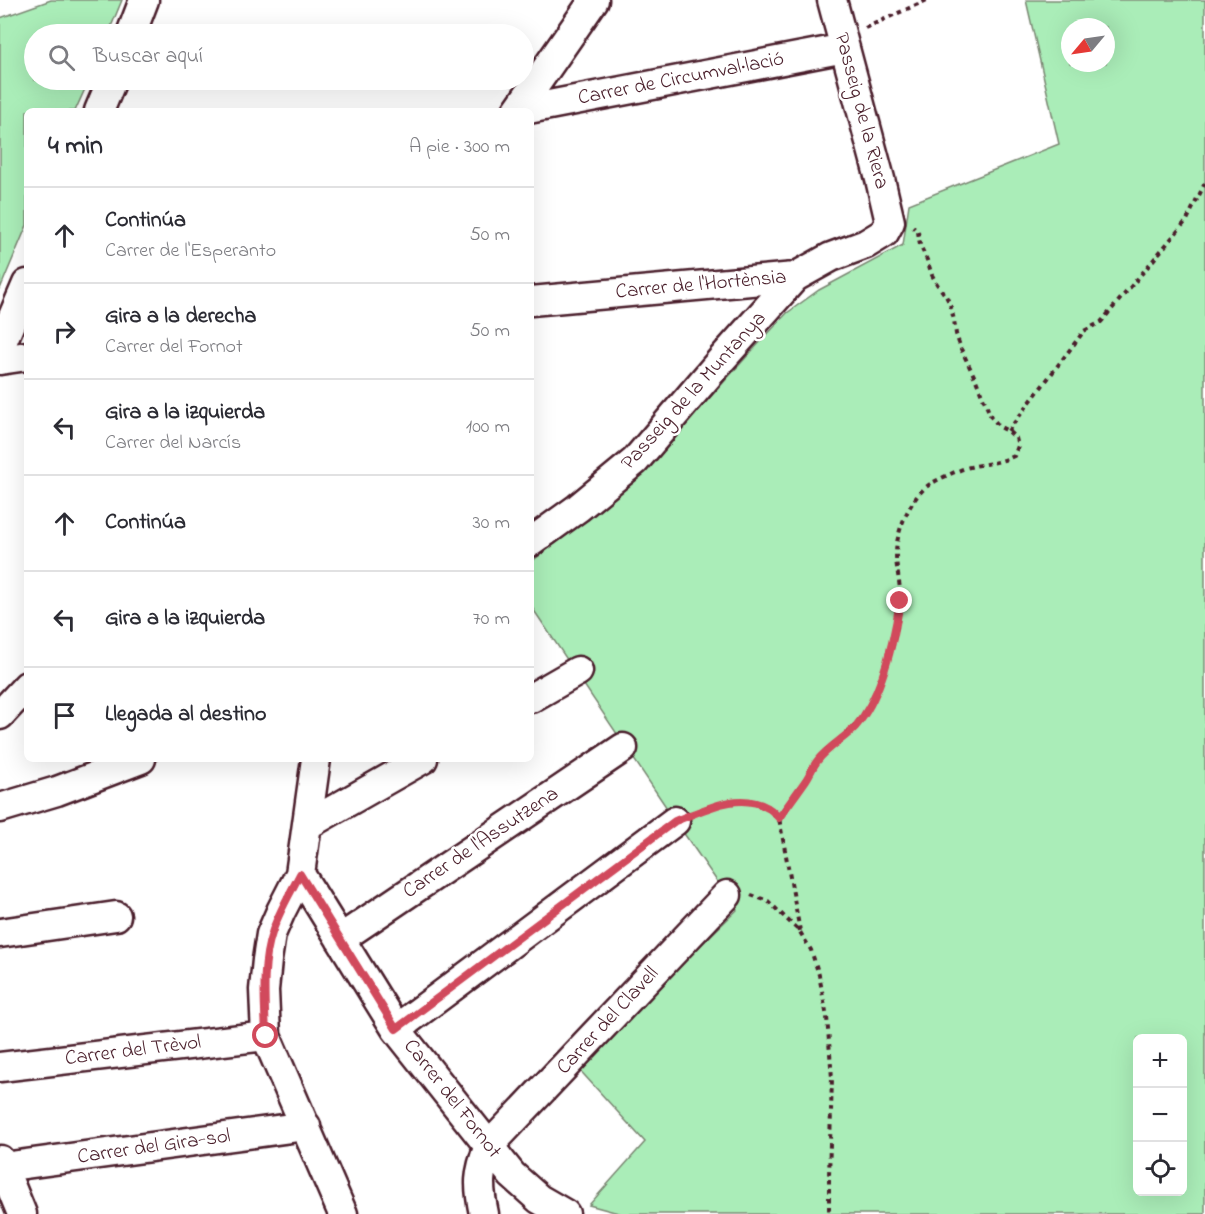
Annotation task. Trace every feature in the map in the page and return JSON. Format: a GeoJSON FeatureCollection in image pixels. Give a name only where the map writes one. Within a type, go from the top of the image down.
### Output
{"type":"FeatureCollection","features":[{"type":"Feature","properties":{"kind":"street"},"geometry":{"type":"LineString","coordinates":[[135,24],[144,0]]}},
{"type":"Feature","properties":{"kind":"street"},"geometry":{"type":"LineString","coordinates":[[534,88],[594,0]]}},
{"type":"Feature","properties":{"kind":"street","name":"Passeig de la Riera"},"geometry":{"type":"LineString","coordinates":[[832,0],[890,222]]}},
{"type":"Feature","properties":{"kind":"street","name":"Carrer de Circumval·lació"},"geometry":{"type":"LineString","coordinates":[[532,108],[844,43]]}},
{"type":"Feature","properties":{"kind":"street"},"geometry":{"type":"LineString","coordinates":[[100,108],[108,90]]}},
{"type":"Feature","properties":{"kind":"street"},"geometry":{"type":"LineString","coordinates":[[520,108],[532,90]]}},
{"type":"Feature","properties":{"kind":"street","name":"Carrer de l'Hortènsia"},"geometry":{"type":"LineString","coordinates":[[534,301],[795,277],[831,257],[866,244],[884,233],[890,222]]}},
{"type":"Feature","properties":{"kind":"street","name":"Passeig de la Muntanya"},"geometry":{"type":"LineString","coordinates":[[534,540],[578,508],[635,461],[795,277]]}},
{"type":"Feature","properties":{"kind":"street"},"geometry":{"type":"LineString","coordinates":[[0,347],[24,291]]}},
{"type":"Feature","properties":{"kind":"street"},"geometry":{"type":"LineString","coordinates":[[0,360],[24,356]]}},
{"type":"Feature","properties":{"kind":"street"},"geometry":{"type":"LineString","coordinates":[[534,696],[578,671]]}},
{"type":"Feature","properties":{"kind":"street"},"geometry":{"type":"LineString","coordinates":[[0,715],[24,689]]}},
{"type":"Feature","properties":{"kind":"street","name":"Carrer de l'Assutzena"},"geometry":{"type":"LineString","coordinates":[[340,939],[623,747]]}},
{"type":"Feature","properties":{"kind":"street"},"geometry":{"type":"LineString","coordinates":[[0,808],[57,791],[133,762]]}},
{"type":"Feature","properties":{"kind":"street"},"geometry":{"type":"LineString","coordinates":[[316,762],[300,874],[271,934],[264,990],[266,1036],[343,1214]]}},
{"type":"Feature","properties":{"kind":"street"},"geometry":{"type":"LineString","coordinates":[[307,825],[418,762]]}},
{"type":"Feature","properties":{"kind":"street"},"geometry":{"type":"LineString","coordinates":[[396,1029],[675,821]]}},
{"type":"Feature","properties":{"kind":"street","name":"Carrer del Fornot"},"geometry":{"type":"LineString","coordinates":[[300,874],[396,1029],[512,1175],[539,1199],[565,1214]]}},
{"type":"Feature","properties":{"kind":"street","name":"Carrer del Clavell"},"geometry":{"type":"LineString","coordinates":[[489,1146],[727,895]]}},
{"type":"Feature","properties":{"kind":"street"},"geometry":{"type":"LineString","coordinates":[[0,933],[116,916]]}},
{"type":"Feature","properties":{"kind":"street","name":"Carrer del Trèvol"},"geometry":{"type":"LineString","coordinates":[[0,1067],[266,1036]]}},
{"type":"Feature","properties":{"kind":"street","name":"Carrer del Gira-sol"},"geometry":{"type":"LineString","coordinates":[[1,1163],[306,1126]]}},
{"type":"Feature","properties":{"kind":"street"},"geometry":{"type":"LineString","coordinates":[[484,1214],[480,1196],[480,1179],[482,1164],[489,1146]]}},
{"type":"Feature","properties":{"kind":"street"},"geometry":{"type":"LineString","coordinates":[[1,1163],[22,1214]]}},
{"type":"Feature","properties":{"kind":"path"},"geometry":{"type":"LineString","coordinates":[[844,43],[927,0]]}},
{"type":"Feature","properties":{"kind":"path"},"geometry":{"type":"LineString","coordinates":[[1008,430],[1083,330],[1101,322],[1186,220],[1205,183]]}},
{"type":"Feature","properties":{"kind":"path"},"geometry":{"type":"LineString","coordinates":[[779,818],[821,756],[855,726],[879,686],[897,620],[900,585],[896,552],[899,532],[907,511],[930,484],[969,467],[1014,456],[1018,446],[1016,438],[1008,430],[1000,427],[991,417],[961,349],[950,304],[932,275],[920,245],[918,232],[903,220],[890,222]]}},
{"type":"Feature","properties":{"kind":"path"},"geometry":{"type":"LineString","coordinates":[[675,821],[732,801],[751,802],[769,808],[779,818],[800,932]]}},
{"type":"Feature","properties":{"kind":"path"},"geometry":{"type":"LineString","coordinates":[[727,895],[750,895],[768,901],[800,932],[811,950],[819,975],[827,1017],[832,1078],[829,1214]]}},
{"type":"Feature","properties":{"kind":"green space"},"geometry":{"type":"Polygon","coordinates":[[[51,0],[122,0],[112,24],[24,24],[24,90],[84,90],[76,108],[24,108],[24,232],[0,289],[0,18],[51,0]]]}},
{"type":"Feature","properties":{"kind":"green space"},"geometry":{"type":"Polygon","coordinates":[[[1026,0],[1205,0],[1205,1214],[622,1214],[589,1205],[645,1142],[576,1066],[737,910],[534,610],[534,560],[598,511],[650,464],[787,313],[819,290],[903,245],[909,204],[1059,144],[1026,0]]]}},
{"type":"Feature","properties":{"kind":"route"},"geometry":{"type":"LineString","coordinates":[[266,1036],[264,990],[271,934],[300,874],[396,1029],[675,821],[732,801],[751,802],[769,808],[779,818],[817,761],[855,726],[866,711],[885,668],[900,601]]}}]}
